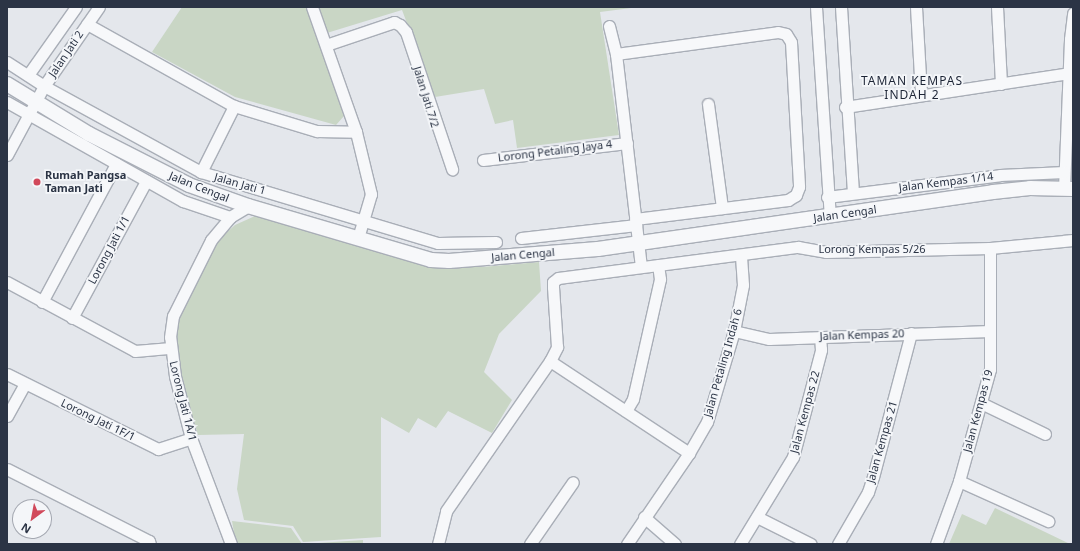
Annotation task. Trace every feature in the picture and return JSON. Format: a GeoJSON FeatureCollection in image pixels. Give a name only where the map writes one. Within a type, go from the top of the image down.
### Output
{"type":"FeatureCollection","features":[{"type":"Feature","properties":{"kind":"street"},"geometry":{"type":"LineString","coordinates":[[28,75],[76,7]]}},
{"type":"Feature","properties":{"kind":"street","name":"Jalan Jati 2"},"geometry":{"type":"LineString","coordinates":[[35,102],[44,86],[99,7]]}},
{"type":"Feature","properties":{"kind":"street"},"geometry":{"type":"LineString","coordinates":[[312,7],[356,132],[371,194],[358,238]]}},
{"type":"Feature","properties":{"kind":"street"},"geometry":{"type":"LineString","coordinates":[[816,7],[827,197],[830,216]]}},
{"type":"Feature","properties":{"kind":"street"},"geometry":{"type":"LineString","coordinates":[[841,7],[845,107],[853,193]]}},
{"type":"Feature","properties":{"kind":"street"},"geometry":{"type":"LineString","coordinates":[[916,7],[920,96]]}},
{"type":"Feature","properties":{"kind":"street"},"geometry":{"type":"LineString","coordinates":[[997,7],[1001,84]]}},
{"type":"Feature","properties":{"kind":"street"},"geometry":{"type":"LineString","coordinates":[[1068,189],[1064,172],[1070,74],[1070,39],[1073,13]]}},
{"type":"Feature","properties":{"kind":"street","name":"Jalan Jati 7/2"},"geometry":{"type":"LineString","coordinates":[[326,45],[394,22],[400,25],[406,32],[452,169]]}},
{"type":"Feature","properties":{"kind":"street"},"geometry":{"type":"LineString","coordinates":[[87,24],[234,106],[317,131],[356,132]]}},
{"type":"Feature","properties":{"kind":"street"},"geometry":{"type":"LineString","coordinates":[[609,26],[616,54],[641,267]]}},
{"type":"Feature","properties":{"kind":"street"},"geometry":{"type":"LineString","coordinates":[[521,238],[722,208],[788,200],[796,195],[799,187],[791,42],[786,34],[778,32],[616,54]]}},
{"type":"Feature","properties":{"kind":"street","name":"Jalan Jati 1"},"geometry":{"type":"LineString","coordinates":[[7,62],[44,86],[201,172],[438,243],[496,242]]}},
{"type":"Feature","properties":{"kind":"street"},"geometry":{"type":"LineString","coordinates":[[845,107],[1070,74]]}},
{"type":"Feature","properties":{"kind":"street","name":"Jalan Cengal"},"geometry":{"type":"LineString","coordinates":[[7,84],[35,102],[140,162],[189,185],[248,206],[431,260],[450,261],[638,243],[994,192],[1068,189]]}},
{"type":"Feature","properties":{"kind":"street"},"geometry":{"type":"LineString","coordinates":[[7,102],[183,201],[230,217]]}},
{"type":"Feature","properties":{"kind":"street"},"geometry":{"type":"LineString","coordinates":[[7,155],[35,102]]}},
{"type":"Feature","properties":{"kind":"street"},"geometry":{"type":"LineString","coordinates":[[708,104],[722,208]]}},
{"type":"Feature","properties":{"kind":"street"},"geometry":{"type":"LineString","coordinates":[[201,172],[234,106]]}},
{"type":"Feature","properties":{"kind":"street","name":"Lorong Petaling Jaya 4"},"geometry":{"type":"LineString","coordinates":[[483,160],[626,143]]}},
{"type":"Feature","properties":{"kind":"street"},"geometry":{"type":"LineString","coordinates":[[42,302],[116,164]]}},
{"type":"Feature","properties":{"kind":"street","name":"Jalan Kempas 1/14"},"geometry":{"type":"LineString","coordinates":[[827,197],[1000,175],[1064,172]]}},
{"type":"Feature","properties":{"kind":"street","name":"Lorong Jati 1/1"},"geometry":{"type":"LineString","coordinates":[[72,318],[146,181]]}},
{"type":"Feature","properties":{"kind":"street","name":"Lorong Jati 1A/1"},"geometry":{"type":"LineString","coordinates":[[231,544],[191,438],[175,376],[171,348],[173,316],[211,240],[230,217],[248,206]]}},
{"type":"Feature","properties":{"kind":"street","name":"Lorong Kempas 5/26"},"geometry":{"type":"LineString","coordinates":[[550,361],[557,347],[553,282],[558,278],[798,247],[826,252],[990,248],[1073,240]]}},
{"type":"Feature","properties":{"kind":"street","name":"Jalan Kempas 19"},"geometry":{"type":"LineString","coordinates":[[936,544],[959,481],[990,369],[990,248]]}},
{"type":"Feature","properties":{"kind":"street","name":"Jalan Petaling Indah 6"},"geometry":{"type":"LineString","coordinates":[[627,544],[689,453],[707,422],[734,331],[743,285],[741,255]]}},
{"type":"Feature","properties":{"kind":"street"},"geometry":{"type":"LineString","coordinates":[[626,411],[633,399],[660,279],[658,265]]}},
{"type":"Feature","properties":{"kind":"street"},"geometry":{"type":"LineString","coordinates":[[7,282],[135,351],[171,348]]}},
{"type":"Feature","properties":{"kind":"street","name":"Jalan Kempas 20"},"geometry":{"type":"LineString","coordinates":[[734,331],[769,339],[990,331]]}},
{"type":"Feature","properties":{"kind":"street","name":"Jalan Kempas 21"},"geometry":{"type":"LineString","coordinates":[[838,544],[868,492],[911,333]]}},
{"type":"Feature","properties":{"kind":"street","name":"Jalan Kempas 22"},"geometry":{"type":"LineString","coordinates":[[740,544],[793,457],[821,350],[820,337]]}},
{"type":"Feature","properties":{"kind":"street"},"geometry":{"type":"LineString","coordinates":[[438,544],[446,511],[550,361],[689,453]]}},
{"type":"Feature","properties":{"kind":"street","name":"Lorong Jati 1F/1"},"geometry":{"type":"LineString","coordinates":[[7,374],[158,449],[191,438]]}},
{"type":"Feature","properties":{"kind":"street"},"geometry":{"type":"LineString","coordinates":[[7,416],[25,384]]}},
{"type":"Feature","properties":{"kind":"street"},"geometry":{"type":"LineString","coordinates":[[981,403],[1045,434]]}},
{"type":"Feature","properties":{"kind":"street"},"geometry":{"type":"LineString","coordinates":[[7,469],[149,541],[150,544]]}},
{"type":"Feature","properties":{"kind":"street"},"geometry":{"type":"LineString","coordinates":[[959,481],[1048,521]]}},
{"type":"Feature","properties":{"kind":"street"},"geometry":{"type":"LineString","coordinates":[[530,544],[573,482]]}},
{"type":"Feature","properties":{"kind":"street"},"geometry":{"type":"LineString","coordinates":[[644,517],[675,544]]}},
{"type":"Feature","properties":{"kind":"street"},"geometry":{"type":"LineString","coordinates":[[757,517],[811,544]]}},
{"type":"Feature","properties":{"kind":"green space"},"geometry":{"type":"Polygon","coordinates":[[[182,7],[639,7],[600,12],[619,135],[517,148],[513,120],[495,124],[484,89],[435,97],[402,10],[317,36],[344,116],[336,125],[235,97],[152,52],[182,7]]]}},
{"type":"Feature","properties":{"kind":"green space"},"geometry":{"type":"Polygon","coordinates":[[[255,216],[431,267],[482,267],[539,262],[541,291],[499,334],[484,372],[512,400],[492,433],[448,411],[436,428],[418,418],[409,433],[381,417],[381,537],[303,542],[293,526],[244,520],[237,489],[244,434],[198,435],[180,377],[175,338],[180,318],[215,243],[235,225],[255,216]]]}},
{"type":"Feature","properties":{"kind":"green space"},"geometry":{"type":"Polygon","coordinates":[[[995,508],[1070,544],[949,544],[962,514],[986,525],[995,508]]]}},
{"type":"Feature","properties":{"kind":"green space"},"geometry":{"type":"Polygon","coordinates":[[[232,521],[291,528],[302,544],[236,544],[232,521]]]}},
{"type":"Feature","properties":{"kind":"green space"},"geometry":{"type":"Polygon","coordinates":[[[363,540],[363,544],[303,544],[363,540]]]}},
{"type":"Feature","properties":{"kind":"place","name":"Rumah Pangsa Taman Jati"},"geometry":{"type":"Point","coordinates":[37,182]}},
{"type":"Feature","properties":{"kind":"district","name":"TAMAN KEMPAS INDAH 2"},"geometry":{"type":"Point","coordinates":[912,88]}}]}
